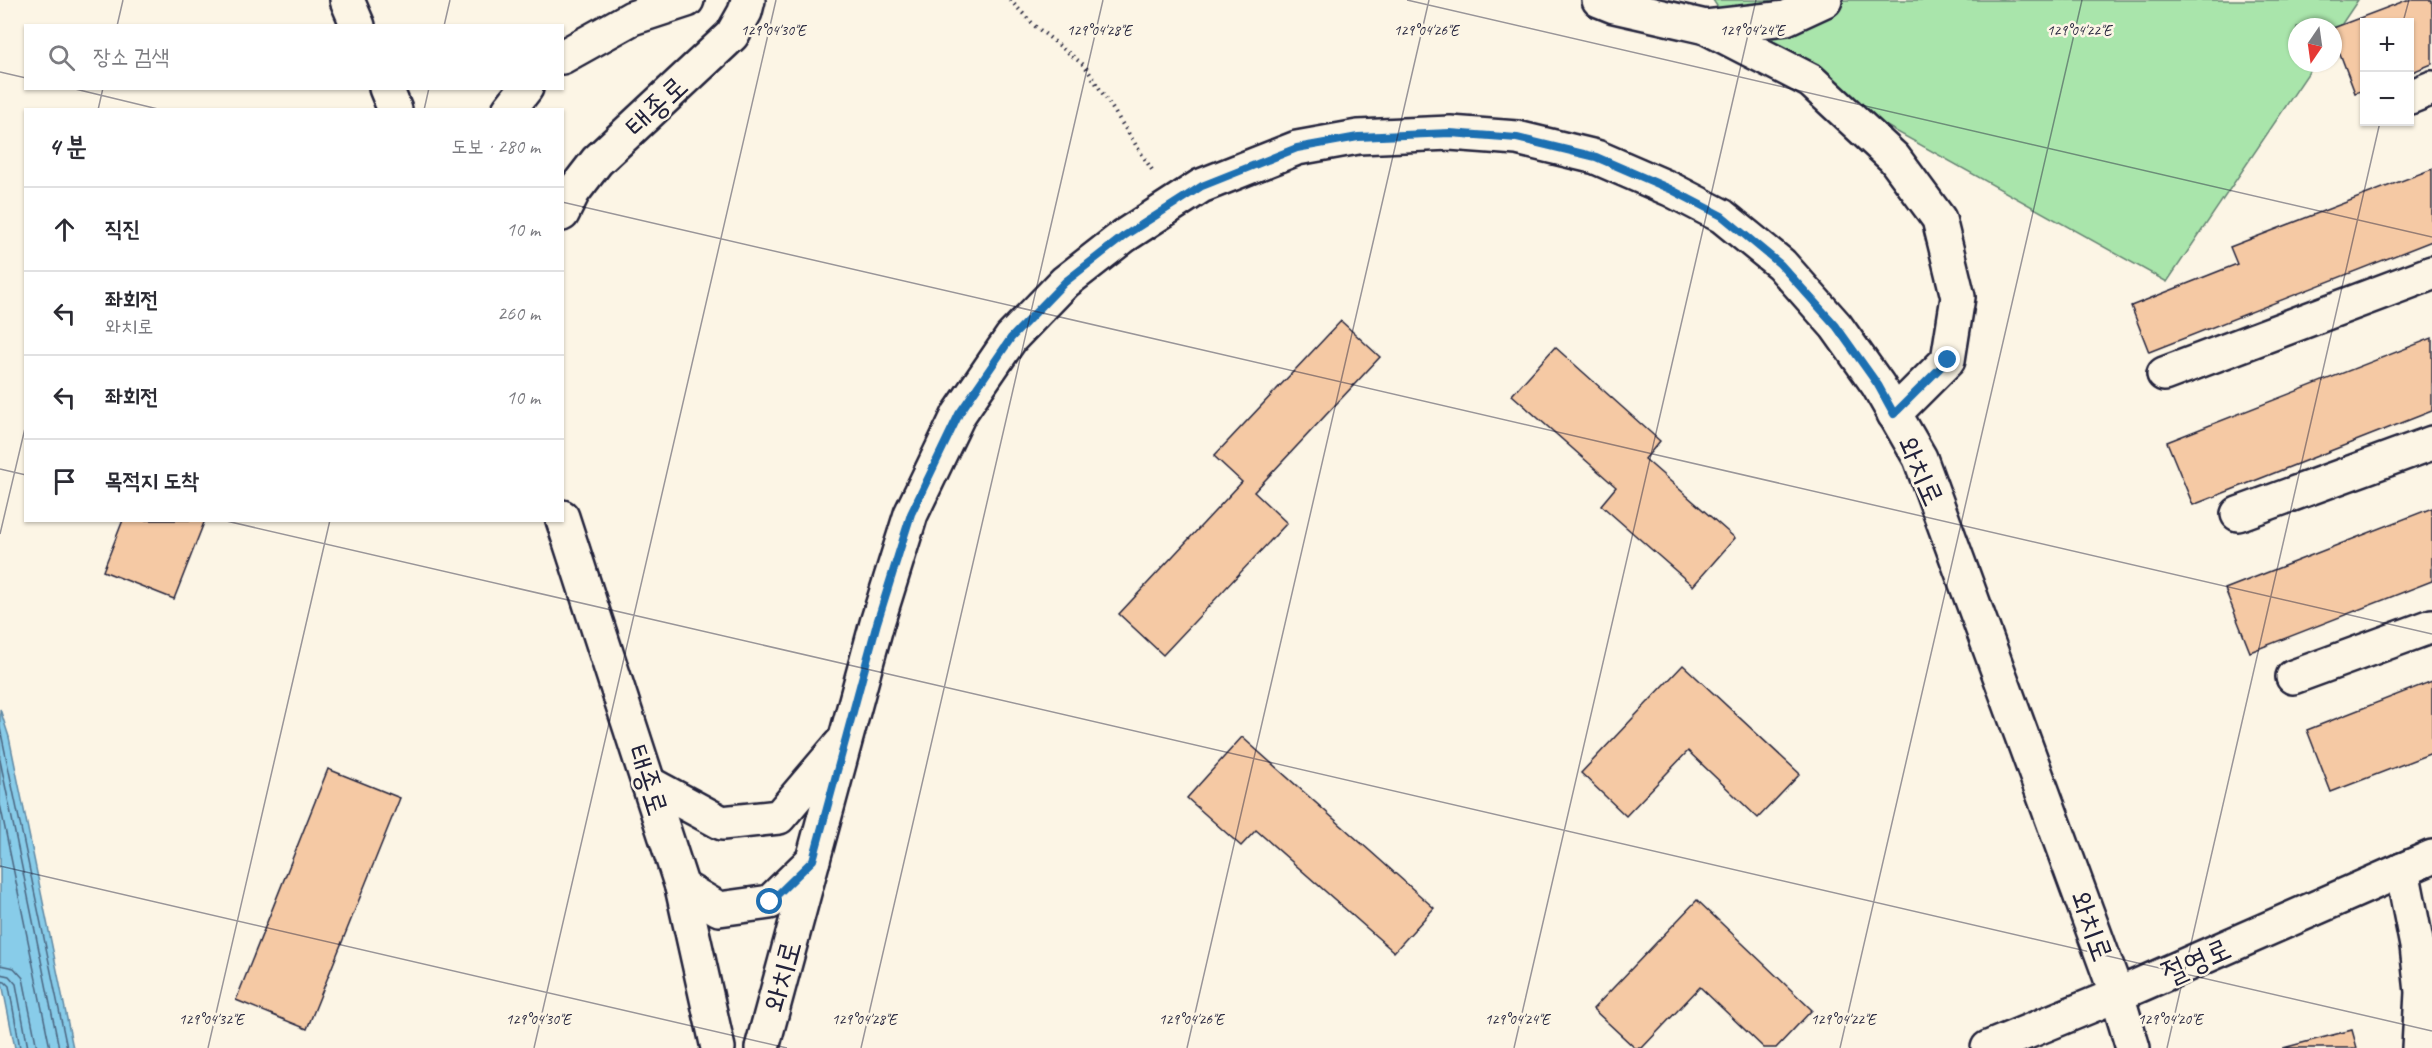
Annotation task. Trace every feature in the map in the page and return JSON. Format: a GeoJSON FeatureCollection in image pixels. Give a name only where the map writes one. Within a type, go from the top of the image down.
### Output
{"type":"FeatureCollection","features":[{"type":"Feature","properties":{"kind":"main road"},"geometry":{"type":"LineString","coordinates":[[347,0],[357,24]]}},
{"type":"Feature","properties":{"kind":"main road"},"geometry":{"type":"LineString","coordinates":[[564,56],[632,18],[687,0]]}},
{"type":"Feature","properties":{"kind":"main road","name":"태종로"},"geometry":{"type":"LineString","coordinates":[[564,210],[573,192],[597,161],[732,34],[745,12],[748,0]]}},
{"type":"Feature","properties":{"kind":"main road"},"geometry":{"type":"LineString","coordinates":[[1599,0],[1614,6],[1706,27],[1811,81],[1894,158],[1939,219],[1958,297],[1948,360],[1894,414]]}},
{"type":"Feature","properties":{"kind":"main road"},"geometry":{"type":"LineString","coordinates":[[1706,27],[1786,18],[1825,0]]}},
{"type":"Feature","properties":{"kind":"main road"},"geometry":{"type":"LineString","coordinates":[[2414,95],[2432,88]]}},
{"type":"Feature","properties":{"kind":"main road"},"geometry":{"type":"LineString","coordinates":[[387,90],[394,108]]}},
{"type":"Feature","properties":{"kind":"main road"},"geometry":{"type":"LineString","coordinates":[[510,108],[523,90]]}},
{"type":"Feature","properties":{"kind":"main road","name":"와치로"},"geometry":{"type":"LineString","coordinates":[[762,1048],[877,623],[911,514],[959,414],[1011,338],[1065,282],[1124,236],[1202,186],[1297,148],[1358,137],[1450,133],[1517,138],[1596,157],[1670,189],[1722,216],[1780,264],[1836,326],[1878,385],[1920,458],[2117,995],[2133,1048]]}},
{"type":"Feature","properties":{"kind":"main road"},"geometry":{"type":"LineString","coordinates":[[2164,374],[2432,273]]}},
{"type":"Feature","properties":{"kind":"main road"},"geometry":{"type":"LineString","coordinates":[[2238,514],[2432,443]]}},
{"type":"Feature","properties":{"kind":"main road","name":"태종로"},"geometry":{"type":"LineString","coordinates":[[564,522],[682,887],[718,1048]]}},
{"type":"Feature","properties":{"kind":"main road"},"geometry":{"type":"LineString","coordinates":[[2293,677],[2432,626]]}},
{"type":"Feature","properties":{"kind":"main road"},"geometry":{"type":"LineString","coordinates":[[648,783],[722,823],[778,817],[846,738]]}},
{"type":"Feature","properties":{"kind":"main road","name":"절영로"},"geometry":{"type":"LineString","coordinates":[[1988,1048],[2117,995],[2432,857]]}},
{"type":"Feature","properties":{"kind":"main road"},"geometry":{"type":"LineString","coordinates":[[682,887],[719,909],[770,902],[813,860]]}},
{"type":"Feature","properties":{"kind":"main road"},"geometry":{"type":"LineString","coordinates":[[2402,870],[2422,992],[2420,1048]]}},
{"type":"Feature","properties":{"kind":"path"},"geometry":{"type":"LineString","coordinates":[[1010,0],[1035,26],[1085,66],[1174,204]]}},
{"type":"Feature","properties":{"kind":"green space"},"geometry":{"type":"Polygon","coordinates":[[[1713,0],[2358,0],[2342,24],[2342,18],[2288,18],[2288,72],[2309,72],[2167,282],[1743,46],[1713,0]]]}},
{"type":"Feature","properties":{"kind":"water"},"geometry":{"type":"Polygon","coordinates":[[[0,709],[9,737],[73,1048],[15,1048],[0,973],[0,709]]]}},
{"type":"Feature","properties":{"kind":"building"},"geometry":{"type":"Polygon","coordinates":[[[2407,0],[2432,0],[2432,64],[2414,71],[2414,18],[2360,18],[2360,91],[2355,93],[2342,59],[2342,25],[2407,0]]]}},
{"type":"Feature","properties":{"kind":"building"},"geometry":{"type":"Polygon","coordinates":[[[2432,169],[2432,241],[2149,352],[2131,306],[2237,264],[2230,247],[2432,169]]]}},
{"type":"Feature","properties":{"kind":"building"},"geometry":{"type":"Polygon","coordinates":[[[1341,321],[1380,357],[1254,492],[1287,523],[1163,655],[1119,614],[1242,482],[1214,456],[1341,321]]]}},
{"type":"Feature","properties":{"kind":"building"},"geometry":{"type":"Polygon","coordinates":[[[2432,338],[2432,411],[2193,505],[2167,442],[2432,338]]]}},
{"type":"Feature","properties":{"kind":"building"},"geometry":{"type":"Polygon","coordinates":[[[1555,347],[1660,441],[1645,459],[1735,538],[1693,586],[1601,505],[1616,487],[1512,395],[1555,347]]]}},
{"type":"Feature","properties":{"kind":"building"},"geometry":{"type":"Polygon","coordinates":[[[2432,508],[2432,581],[2250,652],[2225,589],[2432,508]]]}},
{"type":"Feature","properties":{"kind":"building"},"geometry":{"type":"Polygon","coordinates":[[[122,522],[204,522],[174,599],[103,571],[122,522]]]}},
{"type":"Feature","properties":{"kind":"building"},"geometry":{"type":"Polygon","coordinates":[[[1683,665],[1800,774],[1758,818],[1688,751],[1626,816],[1581,773],[1683,665]]]}},
{"type":"Feature","properties":{"kind":"building"},"geometry":{"type":"Polygon","coordinates":[[[2432,681],[2432,753],[2331,792],[2307,730],[2432,681]]]}},
{"type":"Feature","properties":{"kind":"building"},"geometry":{"type":"Polygon","coordinates":[[[1242,737],[1434,908],[1394,952],[1256,830],[1241,846],[1187,798],[1242,737]]]}},
{"type":"Feature","properties":{"kind":"building"},"geometry":{"type":"Polygon","coordinates":[[[328,769],[400,798],[307,1029],[236,1000],[328,769]]]}},
{"type":"Feature","properties":{"kind":"building"},"geometry":{"type":"Polygon","coordinates":[[[1697,900],[1812,1010],[1776,1048],[1764,1048],[1700,987],[1642,1048],[1635,1048],[1593,1009],[1697,900]]]}},
{"type":"Feature","properties":{"kind":"building"},"geometry":{"type":"Polygon","coordinates":[[[2352,1030],[2357,1048],[2283,1048],[2352,1030]]]}},
{"type":"Feature","properties":{"kind":"route"},"geometry":{"type":"LineString","coordinates":[[770,902],[813,860],[877,623],[911,514],[959,414],[1011,338],[1065,282],[1124,236],[1202,186],[1297,148],[1358,137],[1450,133],[1517,138],[1596,157],[1670,189],[1722,216],[1780,264],[1836,326],[1878,385],[1894,414],[1948,360]]}}]}
